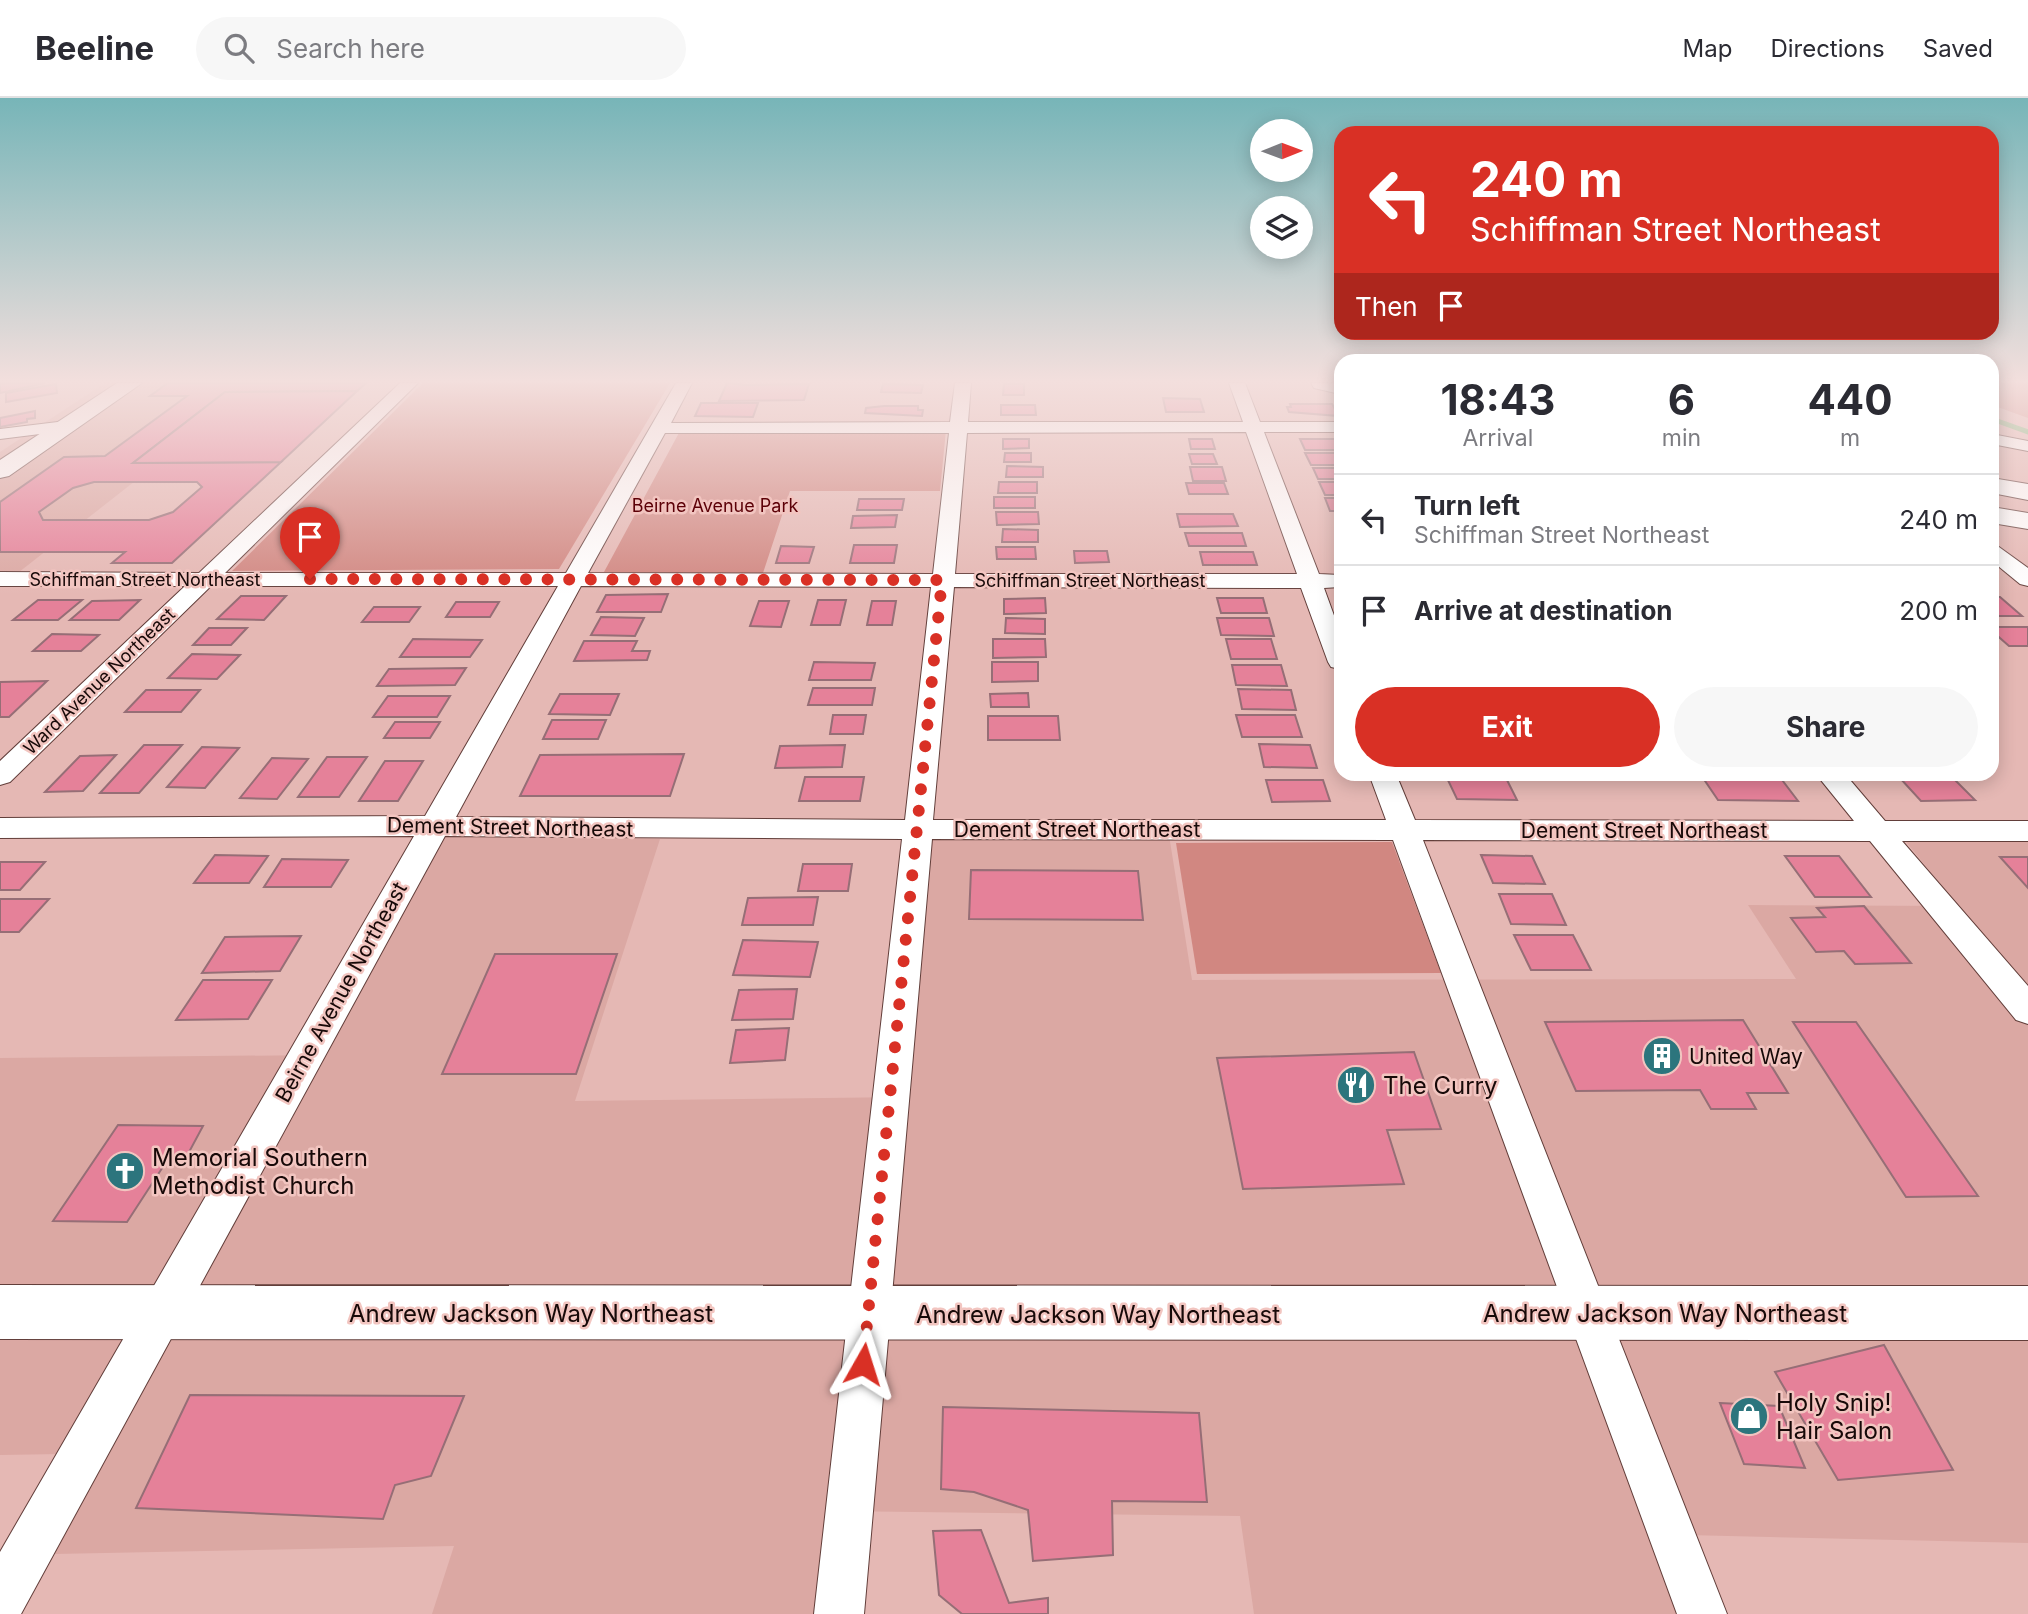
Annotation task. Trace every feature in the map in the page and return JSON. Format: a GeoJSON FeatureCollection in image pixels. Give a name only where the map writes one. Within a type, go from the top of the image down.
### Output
{"type":"FeatureCollection","features":[{"type":"Feature","properties":{"kind":"main road"},"geometry":{"type":"LineString","coordinates":[[4,463],[20,454]]}},
{"type":"Feature","properties":{"kind":"main road"},"geometry":{"type":"LineString","coordinates":[[1999,487],[2028,492]]}},
{"type":"Feature","properties":{"kind":"main road"},"geometry":{"type":"LineString","coordinates":[[1999,516],[2028,521]]}},
{"type":"Feature","properties":{"kind":"main road","name":"Andrew Jackson Way Northeast"},"geometry":{"type":"LineString","coordinates":[[0,1312],[2028,1313]]}},
{"type":"Feature","properties":{"kind":"street","name":"Ward Avenue Northeast"},"geometry":{"type":"LineString","coordinates":[[0,776],[336,454]]}},
{"type":"Feature","properties":{"kind":"street","name":"Beirne Avenue Northeast"},"geometry":{"type":"LineString","coordinates":[[0,1601],[644,454]]}},
{"type":"Feature","properties":{"kind":"street"},"geometry":{"type":"LineString","coordinates":[[839,1614],[955,454]]}},
{"type":"Feature","properties":{"kind":"street"},"geometry":{"type":"LineString","coordinates":[[1264,454],[1334,646]]}},
{"type":"Feature","properties":{"kind":"street"},"geometry":{"type":"LineString","coordinates":[[1999,557],[2028,580]]}},
{"type":"Feature","properties":{"kind":"street","name":"Schiffman Street Northeast"},"geometry":{"type":"LineString","coordinates":[[0,579],[1334,581]]}},
{"type":"Feature","properties":{"kind":"street"},"geometry":{"type":"LineString","coordinates":[[1999,581],[2028,580]]}},
{"type":"Feature","properties":{"kind":"street"},"geometry":{"type":"LineString","coordinates":[[1386,781],[1590,1313],[1702,1614]]}},
{"type":"Feature","properties":{"kind":"street"},"geometry":{"type":"LineString","coordinates":[[1836,781],[2028,1010]]}},
{"type":"Feature","properties":{"kind":"street","name":"Dement Street Northeast"},"geometry":{"type":"LineString","coordinates":[[0,828],[2028,831]]}},
{"type":"Feature","properties":{"kind":"shaded area"},"geometry":{"type":"Polygon","coordinates":[[[0,454],[170,454],[0,587],[0,454]]]}},
{"type":"Feature","properties":{"kind":"shaded area"},"geometry":{"type":"Polygon","coordinates":[[[442,835],[660,839],[575,1101],[906,1097],[929,835],[1169,835],[1192,980],[1796,979],[1748,905],[1958,906],[1902,837],[2028,836],[2028,1543],[1687,1535],[1716,1614],[1254,1614],[1240,1516],[833,1511],[821,1614],[432,1614],[454,1546],[4,1555],[62,1454],[0,1455],[0,1058],[321,1055],[442,835]]]}},
{"type":"Feature","properties":{"kind":"green space"},"geometry":{"type":"Polygon","coordinates":[[[351,454],[628,454],[559,569],[232,571],[351,454]]]}},
{"type":"Feature","properties":{"kind":"green space","name":"Beirne Avenue Park"},"geometry":{"type":"Polygon","coordinates":[[[668,454],[944,454],[940,491],[790,491],[763,573],[604,572],[668,454]]]}},
{"type":"Feature","properties":{"kind":"green space"},"geometry":{"type":"Polygon","coordinates":[[[1392,842],[1441,973],[1197,974],[1176,843],[1392,842]]]}},
{"type":"Feature","properties":{"kind":"building"},"geometry":{"type":"Polygon","coordinates":[[[145,454],[133,463],[281,462],[172,563],[112,563],[125,552],[0,552],[0,502],[64,457],[145,454]],[[94,482],[73,488],[39,512],[43,520],[149,520],[173,512],[202,487],[197,482],[94,482]]]}},
{"type":"Feature","properties":{"kind":"building"},"geometry":{"type":"Polygon","coordinates":[[[145,454],[290,454],[281,462],[133,463],[145,454]]]}},
{"type":"Feature","properties":{"kind":"building"},"geometry":{"type":"Polygon","coordinates":[[[1005,454],[1031,454],[1031,462],[1004,462],[1005,454]]]}},
{"type":"Feature","properties":{"kind":"building"},"geometry":{"type":"Polygon","coordinates":[[[1189,454],[1213,454],[1217,464],[1192,464],[1189,454]]]}},
{"type":"Feature","properties":{"kind":"building"},"geometry":{"type":"Polygon","coordinates":[[[1305,454],[1334,454],[1334,465],[1311,465],[1305,454]]]}},
{"type":"Feature","properties":{"kind":"building"},"geometry":{"type":"Polygon","coordinates":[[[1007,466],[1043,467],[1043,477],[1006,477],[1007,466]]]}},
{"type":"Feature","properties":{"kind":"building"},"geometry":{"type":"Polygon","coordinates":[[[1190,467],[1222,467],[1226,481],[1193,481],[1190,467]]]}},
{"type":"Feature","properties":{"kind":"building"},"geometry":{"type":"Polygon","coordinates":[[[1313,468],[1334,468],[1334,479],[1318,479],[1313,468]]]}},
{"type":"Feature","properties":{"kind":"building"},"geometry":{"type":"Polygon","coordinates":[[[999,482],[1037,482],[1037,493],[998,493],[999,482]]]}},
{"type":"Feature","properties":{"kind":"building"},"geometry":{"type":"Polygon","coordinates":[[[1319,482],[1334,482],[1334,495],[1325,495],[1319,482]]]}},
{"type":"Feature","properties":{"kind":"building"},"geometry":{"type":"Polygon","coordinates":[[[1186,483],[1224,483],[1228,494],[1189,494],[1186,483]]]}},
{"type":"Feature","properties":{"kind":"building"},"geometry":{"type":"Polygon","coordinates":[[[994,497],[1035,497],[1035,508],[994,508],[994,497]]]}},
{"type":"Feature","properties":{"kind":"building"},"geometry":{"type":"Polygon","coordinates":[[[1325,498],[1334,498],[1334,511],[1330,511],[1325,498]]]}},
{"type":"Feature","properties":{"kind":"building"},"geometry":{"type":"Polygon","coordinates":[[[859,499],[904,499],[902,510],[857,510],[859,499]]]}},
{"type":"Feature","properties":{"kind":"building"},"geometry":{"type":"Polygon","coordinates":[[[996,512],[1038,512],[1039,524],[997,525],[996,512]]]}},
{"type":"Feature","properties":{"kind":"building"},"geometry":{"type":"Polygon","coordinates":[[[1177,514],[1233,514],[1238,526],[1180,527],[1177,514]]]}},
{"type":"Feature","properties":{"kind":"building"},"geometry":{"type":"Polygon","coordinates":[[[897,515],[895,527],[851,528],[853,516],[897,515]]]}},
{"type":"Feature","properties":{"kind":"building"},"geometry":{"type":"Polygon","coordinates":[[[1003,529],[1038,530],[1038,542],[1002,542],[1003,529]]]}},
{"type":"Feature","properties":{"kind":"building"},"geometry":{"type":"Polygon","coordinates":[[[1185,533],[1242,533],[1246,546],[1189,546],[1185,533]]]}},
{"type":"Feature","properties":{"kind":"building"},"geometry":{"type":"Polygon","coordinates":[[[854,545],[897,545],[894,563],[850,563],[854,545]]]}},
{"type":"Feature","properties":{"kind":"building"},"geometry":{"type":"Polygon","coordinates":[[[781,546],[814,547],[809,563],[776,563],[781,546]]]}},
{"type":"Feature","properties":{"kind":"building"},"geometry":{"type":"Polygon","coordinates":[[[996,547],[1035,547],[1036,559],[997,559],[996,547]]]}},
{"type":"Feature","properties":{"kind":"building"},"geometry":{"type":"Polygon","coordinates":[[[1074,551],[1107,551],[1109,562],[1075,563],[1074,551]]]}},
{"type":"Feature","properties":{"kind":"building"},"geometry":{"type":"Polygon","coordinates":[[[1200,552],[1253,552],[1257,565],[1203,565],[1200,552]]]}},
{"type":"Feature","properties":{"kind":"building"},"geometry":{"type":"Polygon","coordinates":[[[668,594],[661,612],[597,612],[606,595],[668,594]]]}},
{"type":"Feature","properties":{"kind":"building"},"geometry":{"type":"Polygon","coordinates":[[[241,596],[286,596],[264,620],[217,619],[241,596]]]}},
{"type":"Feature","properties":{"kind":"building"},"geometry":{"type":"Polygon","coordinates":[[[1999,597],[2000,597],[2022,616],[1999,616],[1999,597]]]}},
{"type":"Feature","properties":{"kind":"building"},"geometry":{"type":"Polygon","coordinates":[[[1045,598],[1046,613],[1004,614],[1004,599],[1045,598]]]}},
{"type":"Feature","properties":{"kind":"building"},"geometry":{"type":"Polygon","coordinates":[[[1217,598],[1263,598],[1267,613],[1221,613],[1217,598]]]}},
{"type":"Feature","properties":{"kind":"building"},"geometry":{"type":"Polygon","coordinates":[[[38,600],[82,600],[58,620],[13,620],[38,600]]]}},
{"type":"Feature","properties":{"kind":"building"},"geometry":{"type":"Polygon","coordinates":[[[140,600],[119,620],[70,620],[92,601],[140,600]]]}},
{"type":"Feature","properties":{"kind":"building"},"geometry":{"type":"Polygon","coordinates":[[[818,600],[846,600],[840,625],[811,625],[818,600]]]}},
{"type":"Feature","properties":{"kind":"building"},"geometry":{"type":"Polygon","coordinates":[[[759,601],[789,601],[781,627],[750,626],[759,601]]]}},
{"type":"Feature","properties":{"kind":"building"},"geometry":{"type":"Polygon","coordinates":[[[872,601],[896,601],[892,625],[867,625],[872,601]]]}},
{"type":"Feature","properties":{"kind":"building"},"geometry":{"type":"Polygon","coordinates":[[[456,602],[499,602],[490,617],[446,617],[456,602]]]}},
{"type":"Feature","properties":{"kind":"building"},"geometry":{"type":"Polygon","coordinates":[[[374,607],[420,607],[409,622],[362,622],[374,607]]]}},
{"type":"Feature","properties":{"kind":"building"},"geometry":{"type":"Polygon","coordinates":[[[601,617],[644,618],[635,636],[591,635],[601,617]]]}},
{"type":"Feature","properties":{"kind":"building"},"geometry":{"type":"Polygon","coordinates":[[[1006,618],[1045,619],[1045,634],[1005,633],[1006,618]]]}},
{"type":"Feature","properties":{"kind":"building"},"geometry":{"type":"Polygon","coordinates":[[[1217,618],[1269,618],[1274,636],[1221,635],[1217,618]]]}},
{"type":"Feature","properties":{"kind":"building"},"geometry":{"type":"Polygon","coordinates":[[[1999,627],[2028,627],[2028,646],[2009,646],[1999,637],[1999,627]]]}},
{"type":"Feature","properties":{"kind":"building"},"geometry":{"type":"Polygon","coordinates":[[[209,628],[247,628],[231,645],[193,645],[209,628]]]}},
{"type":"Feature","properties":{"kind":"building"},"geometry":{"type":"Polygon","coordinates":[[[52,634],[99,635],[81,651],[33,651],[52,634]]]}},
{"type":"Feature","properties":{"kind":"building"},"geometry":{"type":"Polygon","coordinates":[[[413,639],[482,640],[470,657],[400,657],[413,639]]]}},
{"type":"Feature","properties":{"kind":"building"},"geometry":{"type":"Polygon","coordinates":[[[993,639],[1045,639],[1046,657],[993,658],[993,639]]]}},
{"type":"Feature","properties":{"kind":"building"},"geometry":{"type":"Polygon","coordinates":[[[1226,639],[1271,639],[1277,659],[1231,659],[1226,639]]]}},
{"type":"Feature","properties":{"kind":"building"},"geometry":{"type":"Polygon","coordinates":[[[584,641],[637,641],[632,651],[650,651],[647,660],[574,661],[584,641]]]}},
{"type":"Feature","properties":{"kind":"building"},"geometry":{"type":"Polygon","coordinates":[[[192,654],[240,655],[217,679],[168,678],[192,654]]]}},
{"type":"Feature","properties":{"kind":"building"},"geometry":{"type":"Polygon","coordinates":[[[814,662],[875,663],[871,680],[809,680],[814,662]]]}},
{"type":"Feature","properties":{"kind":"building"},"geometry":{"type":"Polygon","coordinates":[[[992,662],[1038,662],[1038,681],[992,682],[992,662]]]}},
{"type":"Feature","properties":{"kind":"building"},"geometry":{"type":"Polygon","coordinates":[[[1232,665],[1281,665],[1287,686],[1236,685],[1232,665]]]}},
{"type":"Feature","properties":{"kind":"building"},"geometry":{"type":"Polygon","coordinates":[[[466,668],[455,685],[377,686],[389,669],[466,668]]]}},
{"type":"Feature","properties":{"kind":"building"},"geometry":{"type":"Polygon","coordinates":[[[47,681],[9,717],[0,717],[0,682],[47,681]]]}},
{"type":"Feature","properties":{"kind":"building"},"geometry":{"type":"Polygon","coordinates":[[[813,688],[875,688],[872,705],[808,705],[813,688]]]}},
{"type":"Feature","properties":{"kind":"building"},"geometry":{"type":"Polygon","coordinates":[[[1238,689],[1291,690],[1296,710],[1242,709],[1238,689]]]}},
{"type":"Feature","properties":{"kind":"building"},"geometry":{"type":"Polygon","coordinates":[[[146,690],[200,690],[181,712],[125,712],[146,690]]]}},
{"type":"Feature","properties":{"kind":"building"},"geometry":{"type":"Polygon","coordinates":[[[1028,693],[1029,707],[991,707],[990,694],[1028,693]]]}},
{"type":"Feature","properties":{"kind":"building"},"geometry":{"type":"Polygon","coordinates":[[[560,694],[619,694],[610,715],[549,714],[560,694]]]}},
{"type":"Feature","properties":{"kind":"building"},"geometry":{"type":"Polygon","coordinates":[[[388,696],[450,696],[437,717],[373,717],[388,696]]]}},
{"type":"Feature","properties":{"kind":"building"},"geometry":{"type":"Polygon","coordinates":[[[833,715],[866,715],[863,734],[830,734],[833,715]]]}},
{"type":"Feature","properties":{"kind":"building"},"geometry":{"type":"Polygon","coordinates":[[[1236,715],[1295,715],[1302,737],[1242,737],[1236,715]]]}},
{"type":"Feature","properties":{"kind":"building"},"geometry":{"type":"Polygon","coordinates":[[[988,716],[1058,716],[1060,740],[988,740],[988,716]]]}},
{"type":"Feature","properties":{"kind":"building"},"geometry":{"type":"Polygon","coordinates":[[[552,720],[606,720],[598,739],[543,739],[552,720]]]}},
{"type":"Feature","properties":{"kind":"building"},"geometry":{"type":"Polygon","coordinates":[[[395,722],[440,722],[430,738],[384,738],[395,722]]]}},
{"type":"Feature","properties":{"kind":"building"},"geometry":{"type":"Polygon","coordinates":[[[1259,744],[1310,745],[1317,768],[1264,767],[1259,744]]]}},
{"type":"Feature","properties":{"kind":"building"},"geometry":{"type":"Polygon","coordinates":[[[144,745],[182,745],[139,793],[100,793],[144,745]]]}},
{"type":"Feature","properties":{"kind":"building"},"geometry":{"type":"Polygon","coordinates":[[[845,745],[842,767],[775,768],[780,746],[845,745]]]}},
{"type":"Feature","properties":{"kind":"building"},"geometry":{"type":"Polygon","coordinates":[[[202,747],[239,748],[205,788],[167,787],[202,747]]]}},
{"type":"Feature","properties":{"kind":"building"},"geometry":{"type":"Polygon","coordinates":[[[684,754],[670,796],[520,796],[540,755],[684,754]]]}},
{"type":"Feature","properties":{"kind":"building"},"geometry":{"type":"Polygon","coordinates":[[[116,755],[83,791],[45,792],[80,756],[116,755]]]}},
{"type":"Feature","properties":{"kind":"building"},"geometry":{"type":"Polygon","coordinates":[[[327,757],[367,757],[339,797],[298,797],[327,757]]]}},
{"type":"Feature","properties":{"kind":"building"},"geometry":{"type":"Polygon","coordinates":[[[272,758],[308,759],[277,799],[240,798],[272,758]]]}},
{"type":"Feature","properties":{"kind":"building"},"geometry":{"type":"Polygon","coordinates":[[[385,761],[423,761],[398,801],[359,801],[385,761]]]}},
{"type":"Feature","properties":{"kind":"building"},"geometry":{"type":"Polygon","coordinates":[[[805,777],[864,777],[860,801],[799,801],[805,777]]]}},
{"type":"Feature","properties":{"kind":"building"},"geometry":{"type":"Polygon","coordinates":[[[1266,780],[1323,780],[1330,801],[1272,802],[1266,780]]]}},
{"type":"Feature","properties":{"kind":"building"},"geometry":{"type":"Polygon","coordinates":[[[1448,781],[1508,781],[1517,800],[1457,799],[1448,781]]]}},
{"type":"Feature","properties":{"kind":"building"},"geometry":{"type":"Polygon","coordinates":[[[1705,781],[1783,781],[1798,801],[1718,800],[1705,781]]]}},
{"type":"Feature","properties":{"kind":"building"},"geometry":{"type":"Polygon","coordinates":[[[1903,781],[1956,781],[1975,800],[1921,801],[1903,781]]]}},
{"type":"Feature","properties":{"kind":"building"},"geometry":{"type":"Polygon","coordinates":[[[215,855],[268,856],[249,883],[194,883],[215,855]]]}},
{"type":"Feature","properties":{"kind":"building"},"geometry":{"type":"Polygon","coordinates":[[[1481,855],[1532,856],[1545,884],[1493,883],[1481,855]]]}},
{"type":"Feature","properties":{"kind":"building"},"geometry":{"type":"Polygon","coordinates":[[[1785,856],[1839,856],[1871,897],[1815,897],[1785,856]]]}},
{"type":"Feature","properties":{"kind":"building"},"geometry":{"type":"Polygon","coordinates":[[[2000,857],[2028,857],[2028,888],[2000,857]]]}},
{"type":"Feature","properties":{"kind":"building"},"geometry":{"type":"Polygon","coordinates":[[[282,859],[348,860],[331,887],[264,887],[282,859]]]}},
{"type":"Feature","properties":{"kind":"building"},"geometry":{"type":"Polygon","coordinates":[[[0,862],[45,862],[20,890],[0,890],[0,862]]]}},
{"type":"Feature","properties":{"kind":"building"},"geometry":{"type":"Polygon","coordinates":[[[803,864],[852,864],[848,891],[798,891],[803,864]]]}},
{"type":"Feature","properties":{"kind":"building"},"geometry":{"type":"Polygon","coordinates":[[[971,870],[1138,871],[1143,920],[969,919],[971,870]]]}},
{"type":"Feature","properties":{"kind":"building"},"geometry":{"type":"Polygon","coordinates":[[[1499,894],[1552,894],[1566,925],[1511,924],[1499,894]]]}},
{"type":"Feature","properties":{"kind":"building"},"geometry":{"type":"Polygon","coordinates":[[[818,897],[813,925],[742,925],[748,898],[818,897]]]}},
{"type":"Feature","properties":{"kind":"building"},"geometry":{"type":"Polygon","coordinates":[[[0,899],[49,899],[19,932],[0,932],[0,899]]]}},
{"type":"Feature","properties":{"kind":"building"},"geometry":{"type":"Polygon","coordinates":[[[1864,906],[1911,963],[1855,964],[1844,951],[1816,952],[1791,918],[1825,917],[1817,908],[1864,906]]]}},
{"type":"Feature","properties":{"kind":"building"},"geometry":{"type":"Polygon","coordinates":[[[1514,935],[1573,935],[1591,970],[1531,970],[1514,935]]]}},
{"type":"Feature","properties":{"kind":"building"},"geometry":{"type":"Polygon","coordinates":[[[301,936],[280,971],[202,973],[225,937],[301,936]]]}},
{"type":"Feature","properties":{"kind":"building"},"geometry":{"type":"Polygon","coordinates":[[[743,940],[818,942],[810,977],[733,975],[743,940]]]}},
{"type":"Feature","properties":{"kind":"building"},"geometry":{"type":"Polygon","coordinates":[[[495,954],[617,954],[576,1074],[442,1074],[495,954]]]}},
{"type":"Feature","properties":{"kind":"building"},"geometry":{"type":"Polygon","coordinates":[[[203,980],[272,980],[248,1019],[176,1020],[203,980]]]}},
{"type":"Feature","properties":{"kind":"building"},"geometry":{"type":"Polygon","coordinates":[[[797,989],[793,1019],[732,1020],[739,990],[797,989]]]}},
{"type":"Feature","properties":{"kind":"building","name":"United Way"},"geometry":{"type":"Polygon","coordinates":[[[1743,1020],[1788,1093],[1747,1093],[1756,1109],[1711,1109],[1700,1090],[1576,1091],[1545,1022],[1743,1020]]]}},
{"type":"Feature","properties":{"kind":"building"},"geometry":{"type":"Polygon","coordinates":[[[1793,1022],[1856,1022],[1978,1196],[1906,1197],[1793,1022]]]}},
{"type":"Feature","properties":{"kind":"building"},"geometry":{"type":"Polygon","coordinates":[[[789,1028],[785,1060],[730,1063],[736,1030],[789,1028]]]}},
{"type":"Feature","properties":{"kind":"building"},"geometry":{"type":"Polygon","coordinates":[[[1414,1052],[1441,1129],[1387,1130],[1404,1184],[1243,1189],[1217,1058],[1414,1052]]]}},
{"type":"Feature","properties":{"kind":"building"},"geometry":{"type":"Polygon","coordinates":[[[118,1125],[203,1126],[188,1154],[168,1159],[127,1222],[53,1221],[118,1125]]]}},
{"type":"Feature","properties":{"kind":"building"},"geometry":{"type":"Polygon","coordinates":[[[1884,1345],[1953,1470],[1838,1480],[1775,1372],[1884,1345]]]}},
{"type":"Feature","properties":{"kind":"building"},"geometry":{"type":"Polygon","coordinates":[[[190,1395],[464,1396],[431,1476],[395,1485],[383,1519],[136,1508],[190,1395]]]}},
{"type":"Feature","properties":{"kind":"building"},"geometry":{"type":"Polygon","coordinates":[[[1720,1403],[1779,1406],[1805,1468],[1744,1464],[1720,1403]]]}},
{"type":"Feature","properties":{"kind":"building"},"geometry":{"type":"Polygon","coordinates":[[[943,1407],[1199,1413],[1207,1502],[1112,1501],[1113,1555],[1033,1561],[1028,1510],[974,1492],[941,1489],[943,1407]]]}},
{"type":"Feature","properties":{"kind":"building"},"geometry":{"type":"Polygon","coordinates":[[[981,1530],[1009,1603],[1048,1598],[1048,1614],[962,1614],[939,1595],[933,1531],[981,1530]]]}},
{"type":"Feature","properties":{"kind":"place","name":"United Way"},"geometry":{"type":"Point","coordinates":[1662,1056]}},
{"type":"Feature","properties":{"kind":"place","name":"The Curry"},"geometry":{"type":"Point","coordinates":[1356,1085]}},
{"type":"Feature","properties":{"kind":"place","name":"Memorial Southern Methodist Church"},"geometry":{"type":"Point","coordinates":[125,1171]}},
{"type":"Feature","properties":{"kind":"place","name":"Holy Snip! Hair Salon"},"geometry":{"type":"Point","coordinates":[1749,1416]}},
{"type":"Feature","properties":{"kind":"route"},"geometry":{"type":"LineString","coordinates":[[310,579],[942,580],[863,1364]]}}]}
